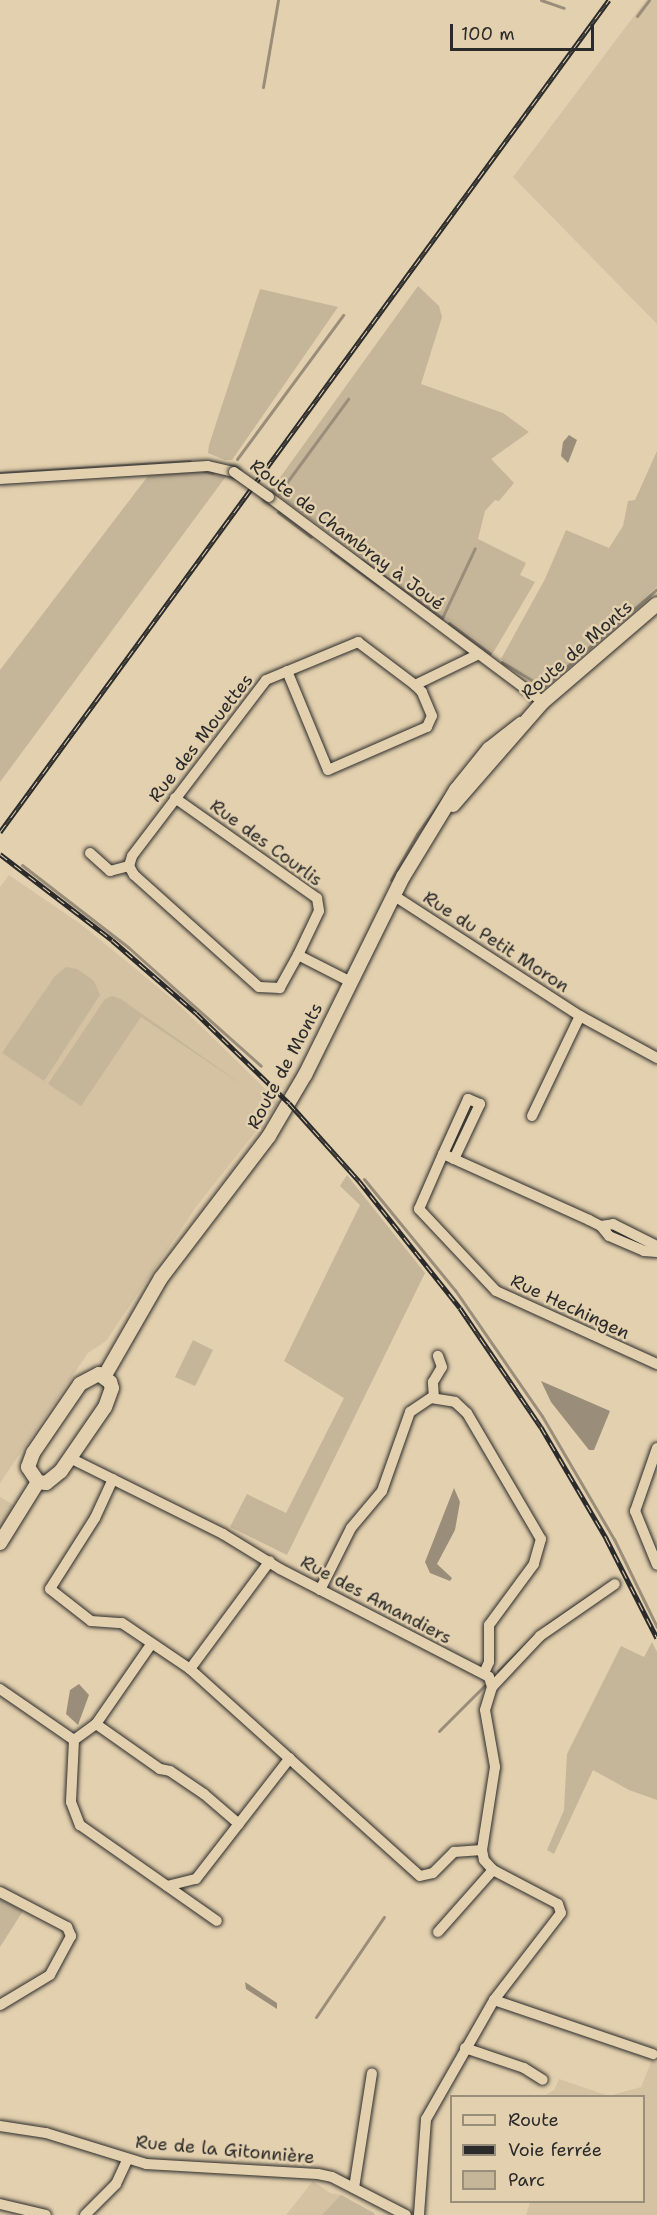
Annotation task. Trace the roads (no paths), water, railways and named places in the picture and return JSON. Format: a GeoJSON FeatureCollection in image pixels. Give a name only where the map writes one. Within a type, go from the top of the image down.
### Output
{"type":"FeatureCollection","features":[{"type":"Feature","properties":{"kind":"main road","name":"Route de Monts"},"geometry":{"type":"LineString","coordinates":[[104,1377],[161,1278],[269,1136],[305,1075],[393,895],[440,819],[498,757],[521,724],[543,702],[657,604]]}},
{"type":"Feature","properties":{"kind":"main road"},"geometry":{"type":"LineString","coordinates":[[0,1543],[38,1482],[54,1479],[111,1394],[110,1382],[104,1377],[92,1375],[80,1384],[33,1453],[27,1467],[38,1482]]}},
{"type":"Feature","properties":{"kind":"street","name":"Route de Chambray à Joué"},"geometry":{"type":"LineString","coordinates":[[0,479],[208,466],[234,472],[543,702]]}},
{"type":"Feature","properties":{"kind":"street","name":"Rue des Mouettes"},"geometry":{"type":"LineString","coordinates":[[129,866],[132,856],[261,684],[358,642],[415,685]]}},
{"type":"Feature","properties":{"kind":"street"},"geometry":{"type":"LineString","coordinates":[[287,671],[328,770],[427,728],[432,716],[422,692],[415,685],[479,654]]}},
{"type":"Feature","properties":{"kind":"street","name":"Rue des Courlis"},"geometry":{"type":"LineString","coordinates":[[175,798],[317,898],[320,911],[298,955]]}},
{"type":"Feature","properties":{"kind":"street"},"geometry":{"type":"LineString","coordinates":[[90,853],[110,871],[129,866],[259,987],[273,990],[283,985],[298,955],[349,981]]}},
{"type":"Feature","properties":{"kind":"street","name":"Rue du Petit Moron"},"geometry":{"type":"LineString","coordinates":[[393,895],[580,1016],[657,1058]]}},
{"type":"Feature","properties":{"kind":"street","name":"Rue du Petit Moron"},"geometry":{"type":"LineString","coordinates":[[532,1116],[580,1016]]}},
{"type":"Feature","properties":{"kind":"street","name":"Rue Hechingen"},"geometry":{"type":"LineString","coordinates":[[454,1159],[480,1104],[468,1099],[419,1209],[496,1291],[657,1364]]}},
{"type":"Feature","properties":{"kind":"street"},"geometry":{"type":"LineString","coordinates":[[443,1154],[601,1226],[609,1236],[644,1251],[657,1252]]}},
{"type":"Feature","properties":{"kind":"street"},"geometry":{"type":"LineString","coordinates":[[601,1226],[613,1224],[657,1246]]}},
{"type":"Feature","properties":{"kind":"street"},"geometry":{"type":"LineString","coordinates":[[434,1398],[433,1382],[442,1365],[438,1356]]}},
{"type":"Feature","properties":{"kind":"street"},"geometry":{"type":"LineString","coordinates":[[320,1590],[351,1528],[385,1485],[406,1418],[414,1407],[434,1398],[451,1400],[464,1410],[541,1539],[534,1564],[489,1624],[489,1662],[484,1673],[492,1687]]}},
{"type":"Feature","properties":{"kind":"street"},"geometry":{"type":"LineString","coordinates":[[657,1448],[635,1511],[657,1565]]}},
{"type":"Feature","properties":{"kind":"street","name":"Rue des Amandiers"},"geometry":{"type":"LineString","coordinates":[[70,1458],[270,1561],[320,1590],[484,1673]]}},
{"type":"Feature","properties":{"kind":"street"},"geometry":{"type":"LineString","coordinates":[[113,1479],[95,1518],[50,1589],[91,1621],[122,1623],[190,1669],[420,1876],[433,1873],[454,1852],[482,1850]]}},
{"type":"Feature","properties":{"kind":"street"},"geometry":{"type":"LineString","coordinates":[[190,1669],[270,1561]]}},
{"type":"Feature","properties":{"kind":"street"},"geometry":{"type":"LineString","coordinates":[[419,2215],[426,2119],[494,2000],[561,1913],[561,1907],[552,1900],[494,1870],[484,1860],[482,1850],[495,1767],[485,1710],[492,1687],[540,1636],[615,1584]]}},
{"type":"Feature","properties":{"kind":"street"},"geometry":{"type":"LineString","coordinates":[[74,1740],[96,1724],[152,1643]]}},
{"type":"Feature","properties":{"kind":"street"},"geometry":{"type":"LineString","coordinates":[[0,1689],[74,1740]]}},
{"type":"Feature","properties":{"kind":"street"},"geometry":{"type":"LineString","coordinates":[[96,1724],[160,1769],[170,1771],[196,1788],[239,1824]]}},
{"type":"Feature","properties":{"kind":"street"},"geometry":{"type":"LineString","coordinates":[[74,1740],[72,1806],[80,1825],[218,1922]]}},
{"type":"Feature","properties":{"kind":"street"},"geometry":{"type":"LineString","coordinates":[[167,1887],[196,1879],[291,1758]]}},
{"type":"Feature","properties":{"kind":"street"},"geometry":{"type":"LineString","coordinates":[[438,1932],[494,1870]]}},
{"type":"Feature","properties":{"kind":"street"},"geometry":{"type":"LineString","coordinates":[[0,1892],[67,1927],[71,1936],[50,1975],[0,2005]]}},
{"type":"Feature","properties":{"kind":"street"},"geometry":{"type":"LineString","coordinates":[[494,2000],[653,2054]]}},
{"type":"Feature","properties":{"kind":"street"},"geometry":{"type":"LineString","coordinates":[[465,2048],[525,2068],[543,2080]]}},
{"type":"Feature","properties":{"kind":"street"},"geometry":{"type":"LineString","coordinates":[[354,2188],[372,2073]]}},
{"type":"Feature","properties":{"kind":"street","name":"Rue de la Gitonnière"},"geometry":{"type":"LineString","coordinates":[[0,2126],[46,2133],[128,2160],[300,2171],[332,2177],[406,2215]]}},
{"type":"Feature","properties":{"kind":"street"},"geometry":{"type":"LineString","coordinates":[[85,2215],[116,2184],[128,2160]]}},
{"type":"Feature","properties":{"kind":"street"},"geometry":{"type":"LineString","coordinates":[[0,2204],[46,2215]]}},
{"type":"Feature","properties":{"kind":"waterway"},"geometry":{"type":"LineString","coordinates":[[263,87],[278,0]]}},
{"type":"Feature","properties":{"kind":"waterway"},"geometry":{"type":"LineString","coordinates":[[541,0],[564,8]]}},
{"type":"Feature","properties":{"kind":"waterway"},"geometry":{"type":"LineString","coordinates":[[637,16],[649,0]]}},
{"type":"Feature","properties":{"kind":"waterway"},"geometry":{"type":"LineString","coordinates":[[237,459],[343,315]]}},
{"type":"Feature","properties":{"kind":"waterway"},"geometry":{"type":"LineString","coordinates":[[279,493],[348,399]]}},
{"type":"Feature","properties":{"kind":"waterway"},"geometry":{"type":"LineString","coordinates":[[0,473],[190,461]]}},
{"type":"Feature","properties":{"kind":"waterway"},"geometry":{"type":"LineString","coordinates":[[203,471],[213,473]]}},
{"type":"Feature","properties":{"kind":"waterway"},"geometry":{"type":"LineString","coordinates":[[278,512],[311,537]]}},
{"type":"Feature","properties":{"kind":"waterway"},"geometry":{"type":"LineString","coordinates":[[362,560],[442,618],[475,548]]}},
{"type":"Feature","properties":{"kind":"waterway"},"geometry":{"type":"LineString","coordinates":[[331,551],[383,589]]}},
{"type":"Feature","properties":{"kind":"waterway"},"geometry":{"type":"LineString","coordinates":[[502,662],[543,687],[657,589]]}},
{"type":"Feature","properties":{"kind":"waterway"},"geometry":{"type":"LineString","coordinates":[[449,623],[490,653]]}},
{"type":"Feature","properties":{"kind":"waterway"},"geometry":{"type":"LineString","coordinates":[[391,880],[417,834],[446,794]]}},
{"type":"Feature","properties":{"kind":"waterway"},"geometry":{"type":"LineString","coordinates":[[22,865],[128,947],[261,1066]]}},
{"type":"Feature","properties":{"kind":"waterway"},"geometry":{"type":"LineString","coordinates":[[364,1179],[455,1290],[542,1416],[614,1539],[657,1627]]}},
{"type":"Feature","properties":{"kind":"waterway"},"geometry":{"type":"LineString","coordinates":[[547,1625],[601,1588]]}},
{"type":"Feature","properties":{"kind":"waterway"},"geometry":{"type":"LineString","coordinates":[[498,1671],[537,1633]]}},
{"type":"Feature","properties":{"kind":"waterway"},"geometry":{"type":"LineString","coordinates":[[439,1731],[484,1686]]}},
{"type":"Feature","properties":{"kind":"waterway"},"geometry":{"type":"LineString","coordinates":[[316,2017],[384,1917]]}},
{"type":"Feature","properties":{"kind":"railway"},"geometry":{"type":"LineString","coordinates":[[0,832],[609,0]]}},
{"type":"Feature","properties":{"kind":"railway"},"geometry":{"type":"LineString","coordinates":[[0,854],[112,940],[196,1013],[289,1103],[359,1181],[460,1308],[541,1427],[606,1538],[657,1638]]}}]}
